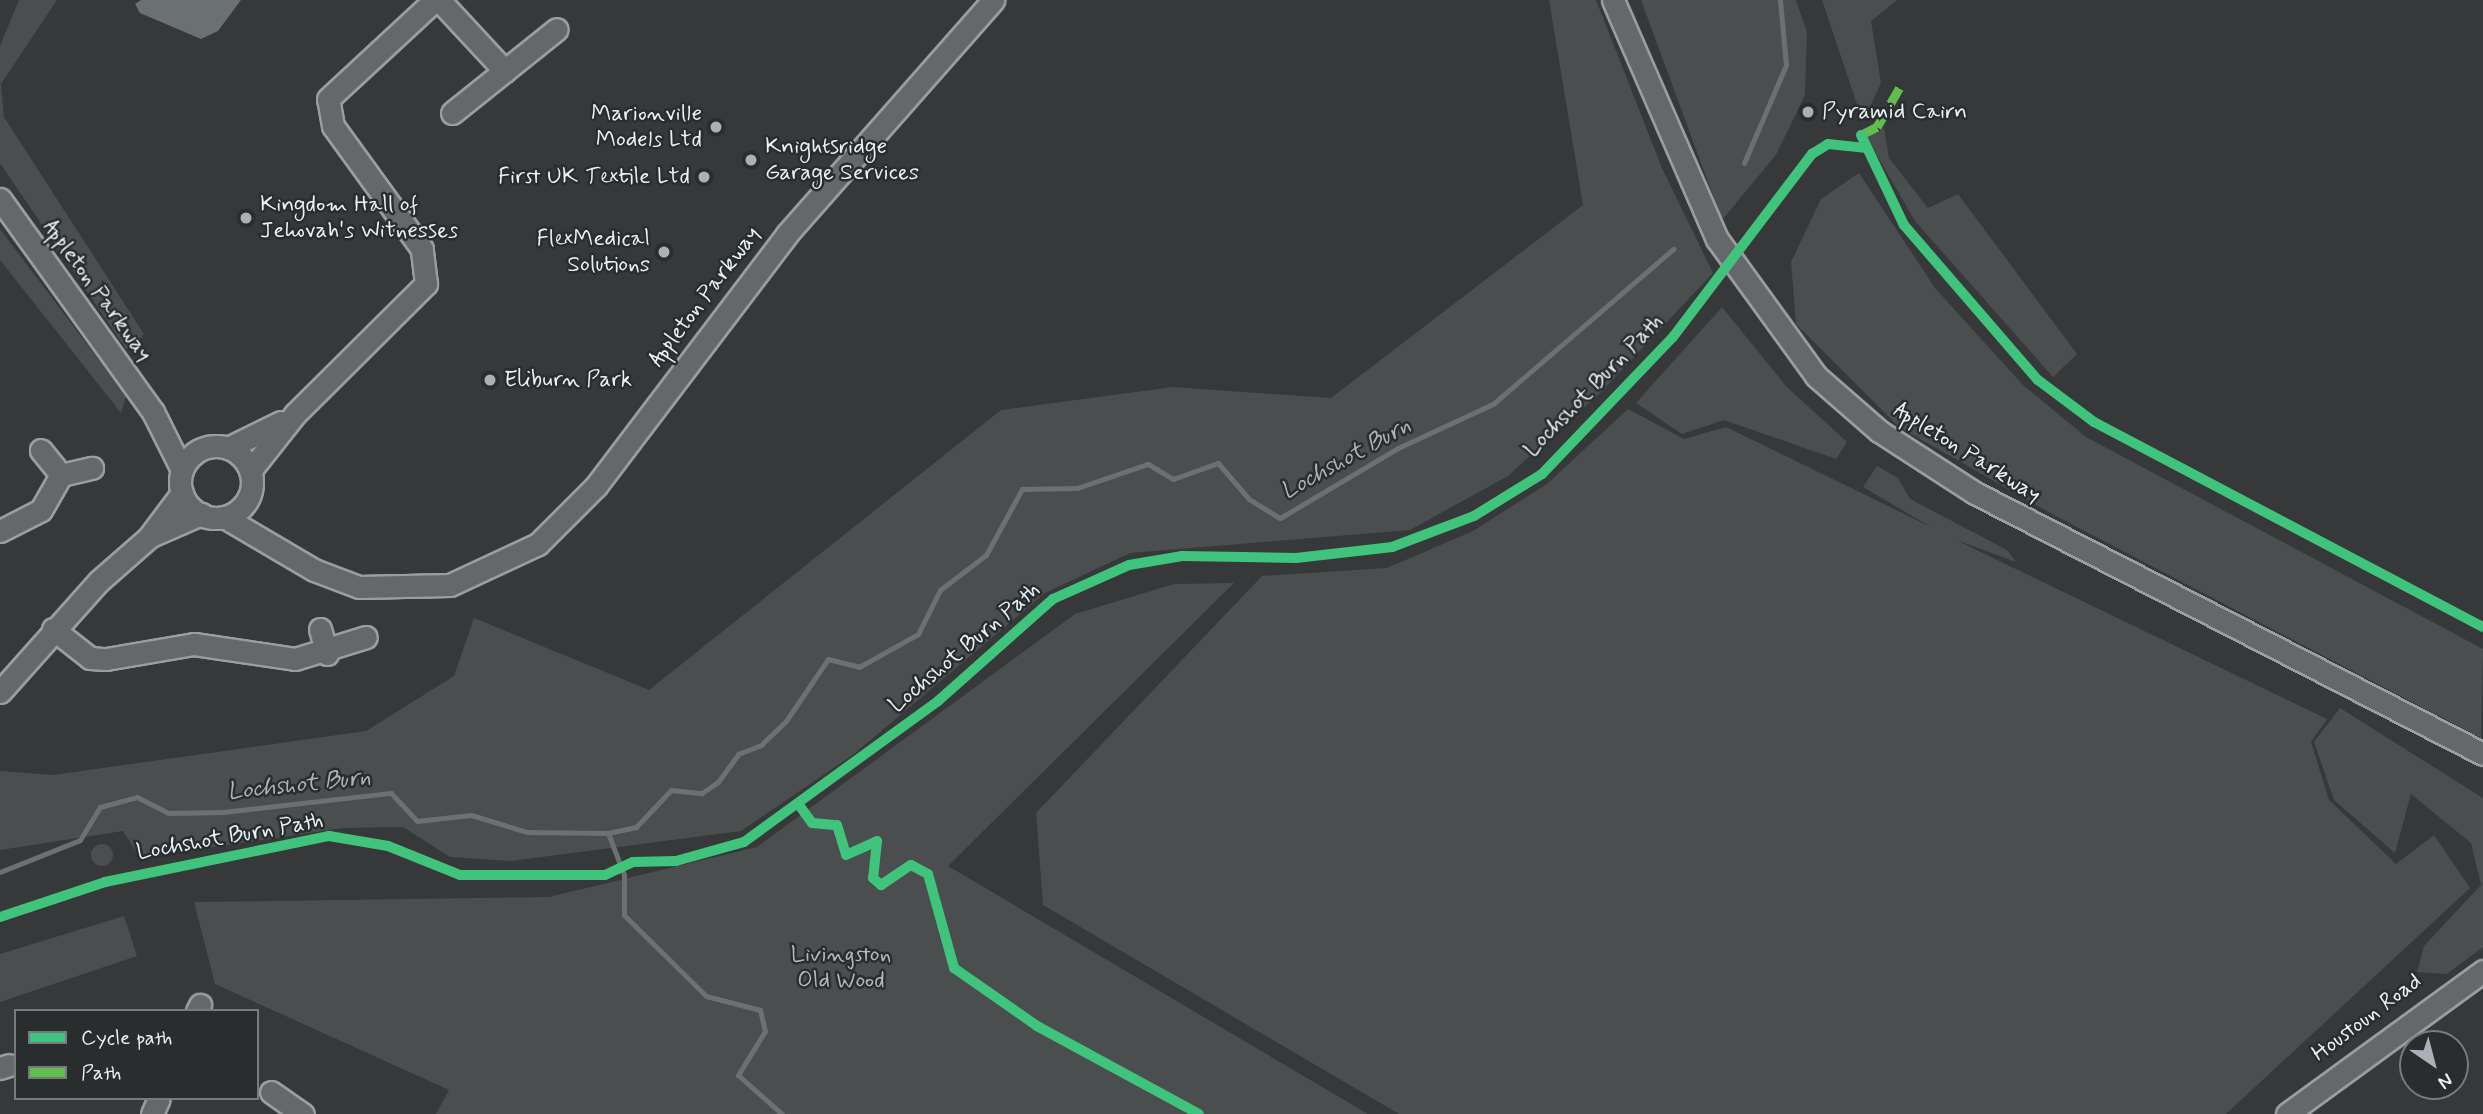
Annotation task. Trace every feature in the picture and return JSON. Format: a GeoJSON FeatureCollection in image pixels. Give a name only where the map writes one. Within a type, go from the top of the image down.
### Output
{"type":"FeatureCollection","features":[{"type":"Feature","properties":{"kind":"street"},"geometry":{"type":"LineString","coordinates":[[277,547],[250,493],[250,471],[295,414],[426,284],[422,249],[333,126],[328,99],[437,0],[505,71]]}},
{"type":"Feature","properties":{"kind":"street","name":"Appleton Parkway"},"geometry":{"type":"LineString","coordinates":[[201,514],[224,517],[334,580],[397,589],[450,584],[538,544],[596,486],[787,234],[993,0]]}},
{"type":"Feature","properties":{"kind":"street","name":"Appleton Parkway"},"geometry":{"type":"LineString","coordinates":[[1613,0],[1717,239],[1747,285],[1816,376],[1879,431],[1964,487],[2483,754]]}},
{"type":"Feature","properties":{"kind":"street"},"geometry":{"type":"LineString","coordinates":[[452,113],[557,29]]}},
{"type":"Feature","properties":{"kind":"street","name":"Appleton Parkway"},"geometry":{"type":"LineString","coordinates":[[0,199],[153,412],[182,470],[182,493]]}},
{"type":"Feature","properties":{"kind":"street","name":"Appleton Parkway"},"geometry":{"type":"LineString","coordinates":[[153,412],[206,447]]}},
{"type":"Feature","properties":{"kind":"street"},"geometry":{"type":"LineString","coordinates":[[182,470],[206,447],[228,448],[295,414]]}},
{"type":"Feature","properties":{"kind":"street"},"geometry":{"type":"LineString","coordinates":[[228,448],[250,471]]}},
{"type":"Feature","properties":{"kind":"street"},"geometry":{"type":"LineString","coordinates":[[41,450],[61,475]]}},
{"type":"Feature","properties":{"kind":"street"},"geometry":{"type":"LineString","coordinates":[[0,531],[41,510],[61,475],[92,468]]}},
{"type":"Feature","properties":{"kind":"street"},"geometry":{"type":"LineString","coordinates":[[0,692],[8,665],[52,629],[149,537],[182,493],[201,514],[149,537]]}},
{"type":"Feature","properties":{"kind":"street"},"geometry":{"type":"LineString","coordinates":[[224,517],[250,493]]}},
{"type":"Feature","properties":{"kind":"street"},"geometry":{"type":"LineString","coordinates":[[52,629],[90,658],[194,644],[261,657],[327,654],[366,637]]}},
{"type":"Feature","properties":{"kind":"street"},"geometry":{"type":"LineString","coordinates":[[320,629],[327,654]]}},
{"type":"Feature","properties":{"kind":"street","name":"Houstoun Road"},"geometry":{"type":"LineString","coordinates":[[2287,1114],[2483,971]]}},
{"type":"Feature","properties":{"kind":"street"},"geometry":{"type":"LineString","coordinates":[[271,1092],[303,1114]]}},
{"type":"Feature","properties":{"kind":"green space"},"geometry":{"type":"Polygon","coordinates":[[[19,0],[57,0],[1,84],[4,117],[144,334],[135,347],[126,349],[0,163],[0,46],[19,0]]]}},
{"type":"Feature","properties":{"kind":"green space"},"geometry":{"type":"Polygon","coordinates":[[[1549,0],[1596,0],[1662,168],[1713,273],[1601,392],[1508,476],[1410,530],[1130,553],[1045,593],[854,754],[741,831],[511,861],[450,857],[403,827],[343,828],[140,858],[123,831],[0,850],[0,771],[53,775],[366,731],[454,676],[474,618],[649,690],[1001,410],[1173,387],[1331,398],[1583,205],[1549,0]]]}},
{"type":"Feature","properties":{"kind":"green space"},"geometry":{"type":"Polygon","coordinates":[[[1641,0],[1796,0],[1807,32],[1805,95],[1776,155],[1722,220],[1641,0]]]}},
{"type":"Feature","properties":{"kind":"green space"},"geometry":{"type":"Polygon","coordinates":[[[1822,0],[1897,0],[1871,21],[1881,83],[1863,122],[1822,0]]]}},
{"type":"Feature","properties":{"kind":"green space"},"geometry":{"type":"Polygon","coordinates":[[[1884,128],[1889,158],[1928,208],[1958,194],[2077,354],[2053,377],[1915,221],[1867,138],[1884,128]]]}},
{"type":"Feature","properties":{"kind":"green space"},"geometry":{"type":"Polygon","coordinates":[[[1859,173],[1935,288],[2022,384],[2086,437],[2483,649],[2481,738],[2052,514],[1899,427],[1796,324],[1791,262],[1821,199],[1859,173]]]}},
{"type":"Feature","properties":{"kind":"green space"},"geometry":{"type":"Polygon","coordinates":[[[0,229],[126,396],[121,413],[0,260],[0,229]]]}},
{"type":"Feature","properties":{"kind":"green space"},"geometry":{"type":"Polygon","coordinates":[[[1722,307],[1786,386],[1847,442],[1836,459],[1724,420],[1682,434],[1636,403],[1722,307]]]}},
{"type":"Feature","properties":{"kind":"green space"},"geometry":{"type":"Polygon","coordinates":[[[1628,409],[1684,439],[1726,427],[1931,527],[1863,487],[1877,466],[1898,478],[1910,499],[2007,550],[2016,562],[1956,540],[2327,719],[2311,742],[2329,800],[2396,864],[2434,835],[2470,888],[2226,1114],[1399,1114],[1043,905],[1036,813],[1262,576],[1387,568],[1473,531],[1547,484],[1628,409]]]}},
{"type":"Feature","properties":{"kind":"green space","name":"Livingston Old Wood"},"geometry":{"type":"Polygon","coordinates":[[[1234,583],[948,866],[1368,1114],[436,1114],[449,1090],[215,984],[194,902],[549,897],[757,847],[1075,614],[1174,584],[1234,583]]]}},
{"type":"Feature","properties":{"kind":"green space"},"geometry":{"type":"Polygon","coordinates":[[[2340,708],[2483,798],[2483,947],[2447,974],[2417,972],[2424,946],[2481,885],[2471,843],[2411,794],[2395,853],[2334,800],[2314,742],[2340,708]]]}},
{"type":"Feature","properties":{"kind":"green space"},"geometry":{"type":"Polygon","coordinates":[[[102,844],[110,847],[113,855],[110,863],[102,866],[94,863],[91,855],[94,847],[102,844]]]}},
{"type":"Feature","properties":{"kind":"green space"},"geometry":{"type":"Polygon","coordinates":[[[124,916],[137,956],[0,1002],[0,954],[124,916]]]}},
{"type":"Feature","properties":{"kind":"shaded area"},"geometry":{"type":"Polygon","coordinates":[[[141,0],[241,0],[218,31],[201,39],[140,13],[135,4],[141,0]]]}},
{"type":"Feature","properties":{"kind":"waterway","name":"Lochshot Burn"},"geometry":{"type":"LineString","coordinates":[[1744,163],[1786,65],[1780,0]]}},
{"type":"Feature","properties":{"kind":"waterway","name":"Lochshot Burn"},"geometry":{"type":"LineString","coordinates":[[0,872],[80,840],[100,807],[137,797],[168,813],[223,812],[391,793],[417,821],[471,815],[527,832],[608,833],[636,827],[671,790],[702,793],[718,782],[738,754],[761,745],[786,721],[828,659],[859,667],[918,634],[940,590],[986,555],[1022,489],[1077,488],[1148,464],[1173,479],[1218,463],[1249,499],[1280,518],[1398,448],[1493,404],[1673,249]]}},
{"type":"Feature","properties":{"kind":"waterway"},"geometry":{"type":"LineString","coordinates":[[608,833],[624,875],[624,915],[706,996],[760,1010],[765,1031],[738,1075],[782,1114]]}},
{"type":"Feature","properties":{"kind":"marked path"},"geometry":{"type":"LineString","coordinates":[[1861,135],[1877,127],[1900,87]]}},
{"type":"Feature","properties":{"kind":"cycle path"},"geometry":{"type":"LineString","coordinates":[[1861,135],[1904,225],[2038,380],[2094,422],[2483,627]]}},
{"type":"Feature","properties":{"kind":"cycle path","name":"Lochshot Burn Path"},"geometry":{"type":"LineString","coordinates":[[0,917],[105,882],[329,836],[388,846],[460,875],[605,875],[633,862],[676,861],[744,842],[938,701],[1053,599],[1129,565],[1182,556],[1296,558],[1392,547],[1474,516],[1542,474],[1673,337],[1812,154],[1828,144],[1865,148]]}},
{"type":"Feature","properties":{"kind":"cycle path"},"geometry":{"type":"LineString","coordinates":[[799,805],[812,823],[837,825],[846,855],[877,841],[873,878],[881,885],[911,865],[928,874],[954,968],[1037,1026],[1199,1114]]}},
{"type":"Feature","properties":{"kind":"place","name":"Pyramid Cairn"},"geometry":{"type":"Point","coordinates":[1808,112]}},
{"type":"Feature","properties":{"kind":"place","name":"Marionville Models Ltd"},"geometry":{"type":"Point","coordinates":[716,127]}},
{"type":"Feature","properties":{"kind":"place","name":"Knightsridge Garage Services"},"geometry":{"type":"Point","coordinates":[751,160]}},
{"type":"Feature","properties":{"kind":"place","name":"First UK Textile Ltd"},"geometry":{"type":"Point","coordinates":[704,177]}},
{"type":"Feature","properties":{"kind":"place","name":"Kingdom Hall of Jehovah's Witnesses"},"geometry":{"type":"Point","coordinates":[246,218]}},
{"type":"Feature","properties":{"kind":"place","name":"FlexMedical Solutions"},"geometry":{"type":"Point","coordinates":[664,252]}},
{"type":"Feature","properties":{"kind":"place","name":"Eliburn Park"},"geometry":{"type":"Point","coordinates":[490,380]}}]}
